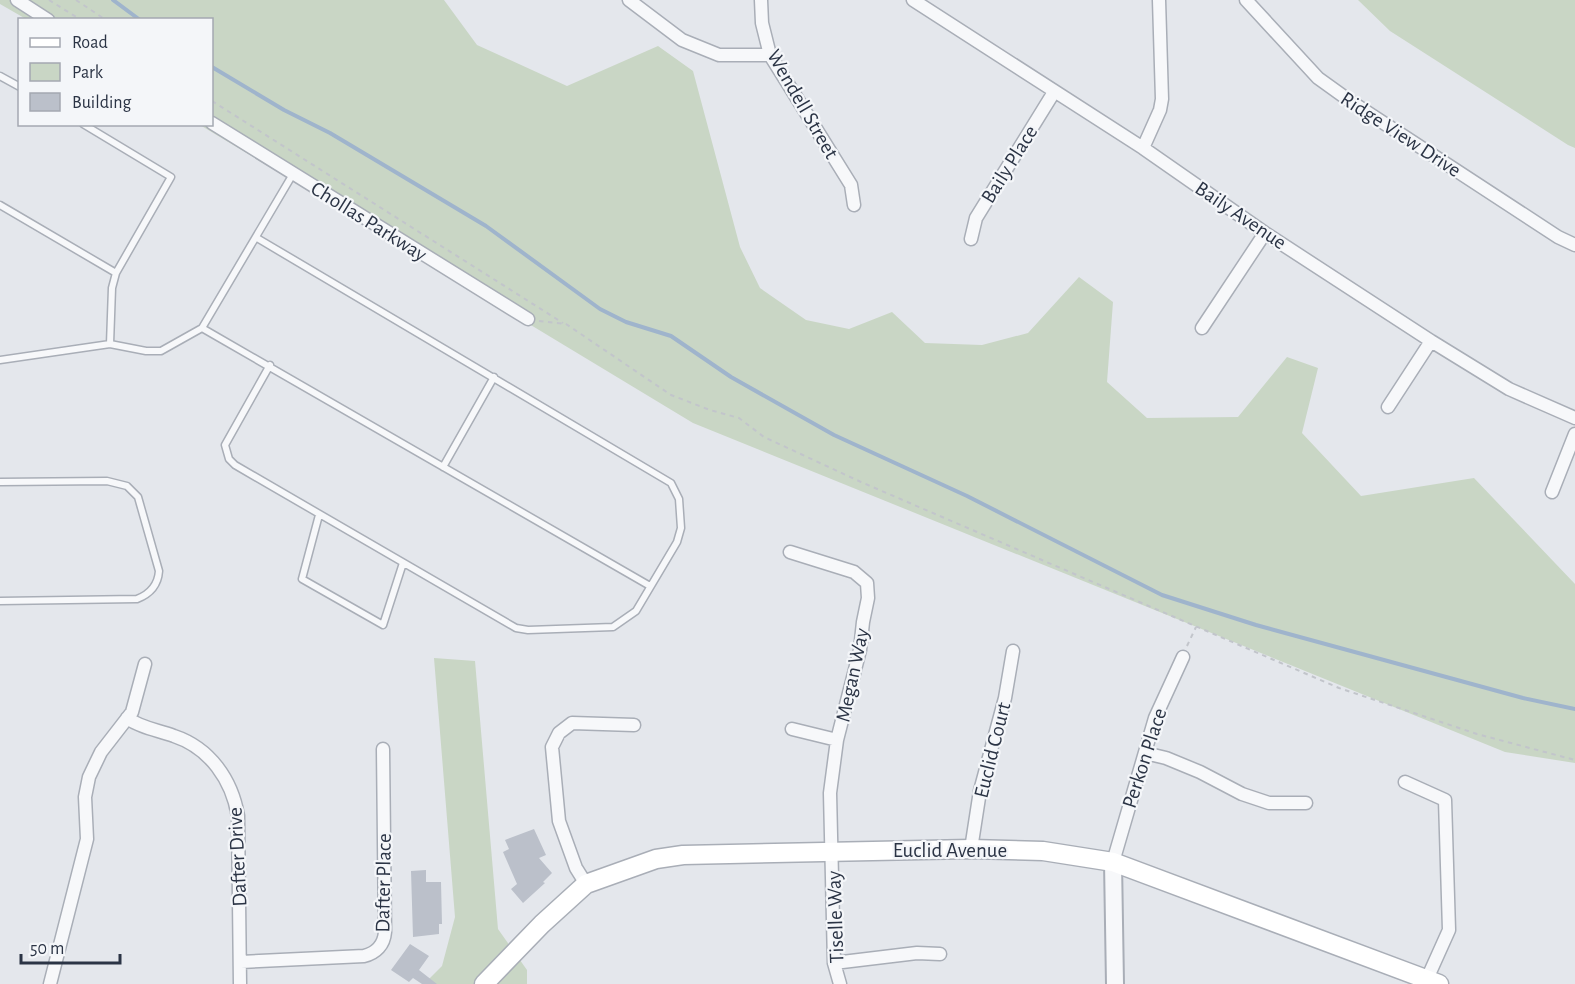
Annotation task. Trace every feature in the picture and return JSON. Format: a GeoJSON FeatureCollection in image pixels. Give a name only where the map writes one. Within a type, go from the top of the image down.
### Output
{"type":"FeatureCollection","features":[{"type":"Feature","properties":{"kind":"main road","name":"Euclid Avenue"},"geometry":{"type":"LineString","coordinates":[[484,984],[542,924],[586,884],[656,859],[683,855],[971,849],[1044,851],[1113,862],[1433,982]]}},
{"type":"Feature","properties":{"kind":"street"},"geometry":{"type":"LineString","coordinates":[[17,0],[45,18]]}},
{"type":"Feature","properties":{"kind":"street"},"geometry":{"type":"LineString","coordinates":[[629,0],[682,40],[719,55],[770,55]]}},
{"type":"Feature","properties":{"kind":"street","name":"Wendell Street"},"geometry":{"type":"LineString","coordinates":[[761,0],[762,23],[770,55],[851,185],[854,205]]}},
{"type":"Feature","properties":{"kind":"street","name":"Baily Avenue"},"geometry":{"type":"LineString","coordinates":[[913,0],[1143,148],[1265,233],[1431,341],[1509,389],[1575,418]]}},
{"type":"Feature","properties":{"kind":"street"},"geometry":{"type":"LineString","coordinates":[[1143,148],[1160,110],[1162,99],[1159,0]]}},
{"type":"Feature","properties":{"kind":"street","name":"Ridge View Drive"},"geometry":{"type":"LineString","coordinates":[[1246,0],[1318,78],[1558,237],[1575,244]]}},
{"type":"Feature","properties":{"kind":"street","name":"Baily Place"},"geometry":{"type":"LineString","coordinates":[[971,239],[976,218],[1054,92]]}},
{"type":"Feature","properties":{"kind":"street","name":"Chollas Parkway"},"geometry":{"type":"LineString","coordinates":[[213,124],[528,319]]}},
{"type":"Feature","properties":{"kind":"street"},"geometry":{"type":"LineString","coordinates":[[1202,328],[1265,233]]}},
{"type":"Feature","properties":{"kind":"street"},"geometry":{"type":"LineString","coordinates":[[1388,407],[1431,341]]}},
{"type":"Feature","properties":{"kind":"street"},"geometry":{"type":"LineString","coordinates":[[1552,492],[1575,435]]}},
{"type":"Feature","properties":{"kind":"street","name":"Megan Way"},"geometry":{"type":"LineString","coordinates":[[790,552],[854,572],[867,583],[868,598],[860,650],[837,740],[830,793],[832,851]]}},
{"type":"Feature","properties":{"kind":"street","name":"Euclid Court"},"geometry":{"type":"LineString","coordinates":[[971,849],[980,791],[1005,698],[1013,651]]}},
{"type":"Feature","properties":{"kind":"street","name":"Perkon Place"},"geometry":{"type":"LineString","coordinates":[[1113,862],[1155,718],[1183,657]]}},
{"type":"Feature","properties":{"kind":"street"},"geometry":{"type":"LineString","coordinates":[[50,984],[87,839],[85,797],[89,777],[101,752],[132,712],[145,664]]}},
{"type":"Feature","properties":{"kind":"street","name":"Dafter Drive"},"geometry":{"type":"LineString","coordinates":[[127,718],[151,730],[178,737],[202,751],[220,770],[232,791],[238,816],[240,984]]}},
{"type":"Feature","properties":{"kind":"street"},"geometry":{"type":"LineString","coordinates":[[586,884],[576,867],[559,821],[552,747],[559,733],[572,723],[634,725]]}},
{"type":"Feature","properties":{"kind":"street"},"geometry":{"type":"LineString","coordinates":[[792,729],[837,740]]}},
{"type":"Feature","properties":{"kind":"street","name":"Dafter Place"},"geometry":{"type":"LineString","coordinates":[[241,962],[363,956],[370,955],[380,947],[385,932],[383,749]]}},
{"type":"Feature","properties":{"kind":"street"},"geometry":{"type":"LineString","coordinates":[[1145,753],[1166,758],[1200,772],[1242,794],[1269,803],[1306,803]]}},
{"type":"Feature","properties":{"kind":"street"},"geometry":{"type":"LineString","coordinates":[[1405,782],[1445,800],[1449,930],[1433,982]]}},
{"type":"Feature","properties":{"kind":"street","name":"Tiselle Way"},"geometry":{"type":"LineString","coordinates":[[832,851],[834,963],[840,984]]}},
{"type":"Feature","properties":{"kind":"street"},"geometry":{"type":"LineString","coordinates":[[1113,862],[1115,984]]}},
{"type":"Feature","properties":{"kind":"street"},"geometry":{"type":"LineString","coordinates":[[834,963],[917,953],[940,954]]}},
{"type":"Feature","properties":{"kind":"lane"},"geometry":{"type":"LineString","coordinates":[[0,75],[18,86]]}},
{"type":"Feature","properties":{"kind":"lane"},"geometry":{"type":"LineString","coordinates":[[86,126],[171,177],[116,273],[112,288],[110,344]]}},
{"type":"Feature","properties":{"kind":"lane"},"geometry":{"type":"LineString","coordinates":[[0,360],[110,344],[146,351],[160,351],[202,328],[293,174]]}},
{"type":"Feature","properties":{"kind":"lane"},"geometry":{"type":"LineString","coordinates":[[0,205],[116,273]]}},
{"type":"Feature","properties":{"kind":"lane"},"geometry":{"type":"LineString","coordinates":[[257,238],[671,483],[679,499],[681,528],[677,542],[636,611],[613,627],[528,630],[516,628],[319,515],[235,465],[229,459],[225,445],[270,366]]}},
{"type":"Feature","properties":{"kind":"lane"},"geometry":{"type":"LineString","coordinates":[[202,328],[650,586]]}},
{"type":"Feature","properties":{"kind":"lane"},"geometry":{"type":"LineString","coordinates":[[443,467],[494,377]]}},
{"type":"Feature","properties":{"kind":"lane"},"geometry":{"type":"LineString","coordinates":[[0,482],[107,481],[127,486],[138,497],[159,571],[159,581],[146,596],[136,599],[0,601]]}},
{"type":"Feature","properties":{"kind":"lane"},"geometry":{"type":"LineString","coordinates":[[319,515],[302,579],[383,626],[402,563]]}},
{"type":"Feature","properties":{"kind":"path"},"geometry":{"type":"LineString","coordinates":[[50,0],[78,18]]}},
{"type":"Feature","properties":{"kind":"path"},"geometry":{"type":"LineString","coordinates":[[76,0],[103,18]]}},
{"type":"Feature","properties":{"kind":"path"},"geometry":{"type":"LineString","coordinates":[[213,102],[566,324],[671,395],[710,410],[739,417],[764,437],[861,482],[1339,688],[1477,734],[1575,760]]}},
{"type":"Feature","properties":{"kind":"path"},"geometry":{"type":"LineString","coordinates":[[528,319],[566,324]]}},
{"type":"Feature","properties":{"kind":"path"},"geometry":{"type":"LineString","coordinates":[[1183,657],[1196,627]]}},
{"type":"Feature","properties":{"kind":"green space"},"geometry":{"type":"Polygon","coordinates":[[[0,0],[444,0],[477,45],[567,86],[658,46],[693,71],[740,247],[760,288],[806,320],[849,329],[892,312],[925,343],[982,345],[1028,333],[1079,277],[1113,302],[1107,382],[1147,418],[1238,417],[1287,357],[1318,368],[1302,433],[1361,496],[1474,478],[1575,584],[1575,763],[1505,752],[693,423],[202,126],[213,126],[213,18],[24,18],[0,4],[0,0]]]}},
{"type":"Feature","properties":{"kind":"green space"},"geometry":{"type":"Polygon","coordinates":[[[1358,0],[1575,0],[1575,148],[1390,31],[1358,0]]]}},
{"type":"Feature","properties":{"kind":"green space"},"geometry":{"type":"Polygon","coordinates":[[[434,658],[475,661],[498,929],[527,970],[527,984],[424,984],[442,966],[455,917],[434,658]]]}},
{"type":"Feature","properties":{"kind":"building"},"geometry":{"type":"Polygon","coordinates":[[[534,829],[546,855],[539,858],[552,873],[543,882],[545,883],[523,903],[511,889],[517,884],[503,852],[509,849],[505,840],[534,829]]]}},
{"type":"Feature","properties":{"kind":"building"},"geometry":{"type":"Polygon","coordinates":[[[426,870],[426,882],[441,882],[442,924],[439,924],[439,934],[413,937],[411,871],[426,870]]]}},
{"type":"Feature","properties":{"kind":"building"},"geometry":{"type":"Polygon","coordinates":[[[410,944],[429,956],[419,970],[437,984],[422,984],[413,978],[409,982],[391,970],[410,944]]]}},
{"type":"Feature","properties":{"kind":"waterway"},"geometry":{"type":"LineString","coordinates":[[113,0],[137,18]]}},
{"type":"Feature","properties":{"kind":"waterway"},"geometry":{"type":"LineString","coordinates":[[213,68],[284,110],[330,133],[486,226],[600,309],[626,322],[671,336],[731,377],[834,435],[967,496],[1162,595],[1256,625],[1523,698],[1575,709]]}}]}
